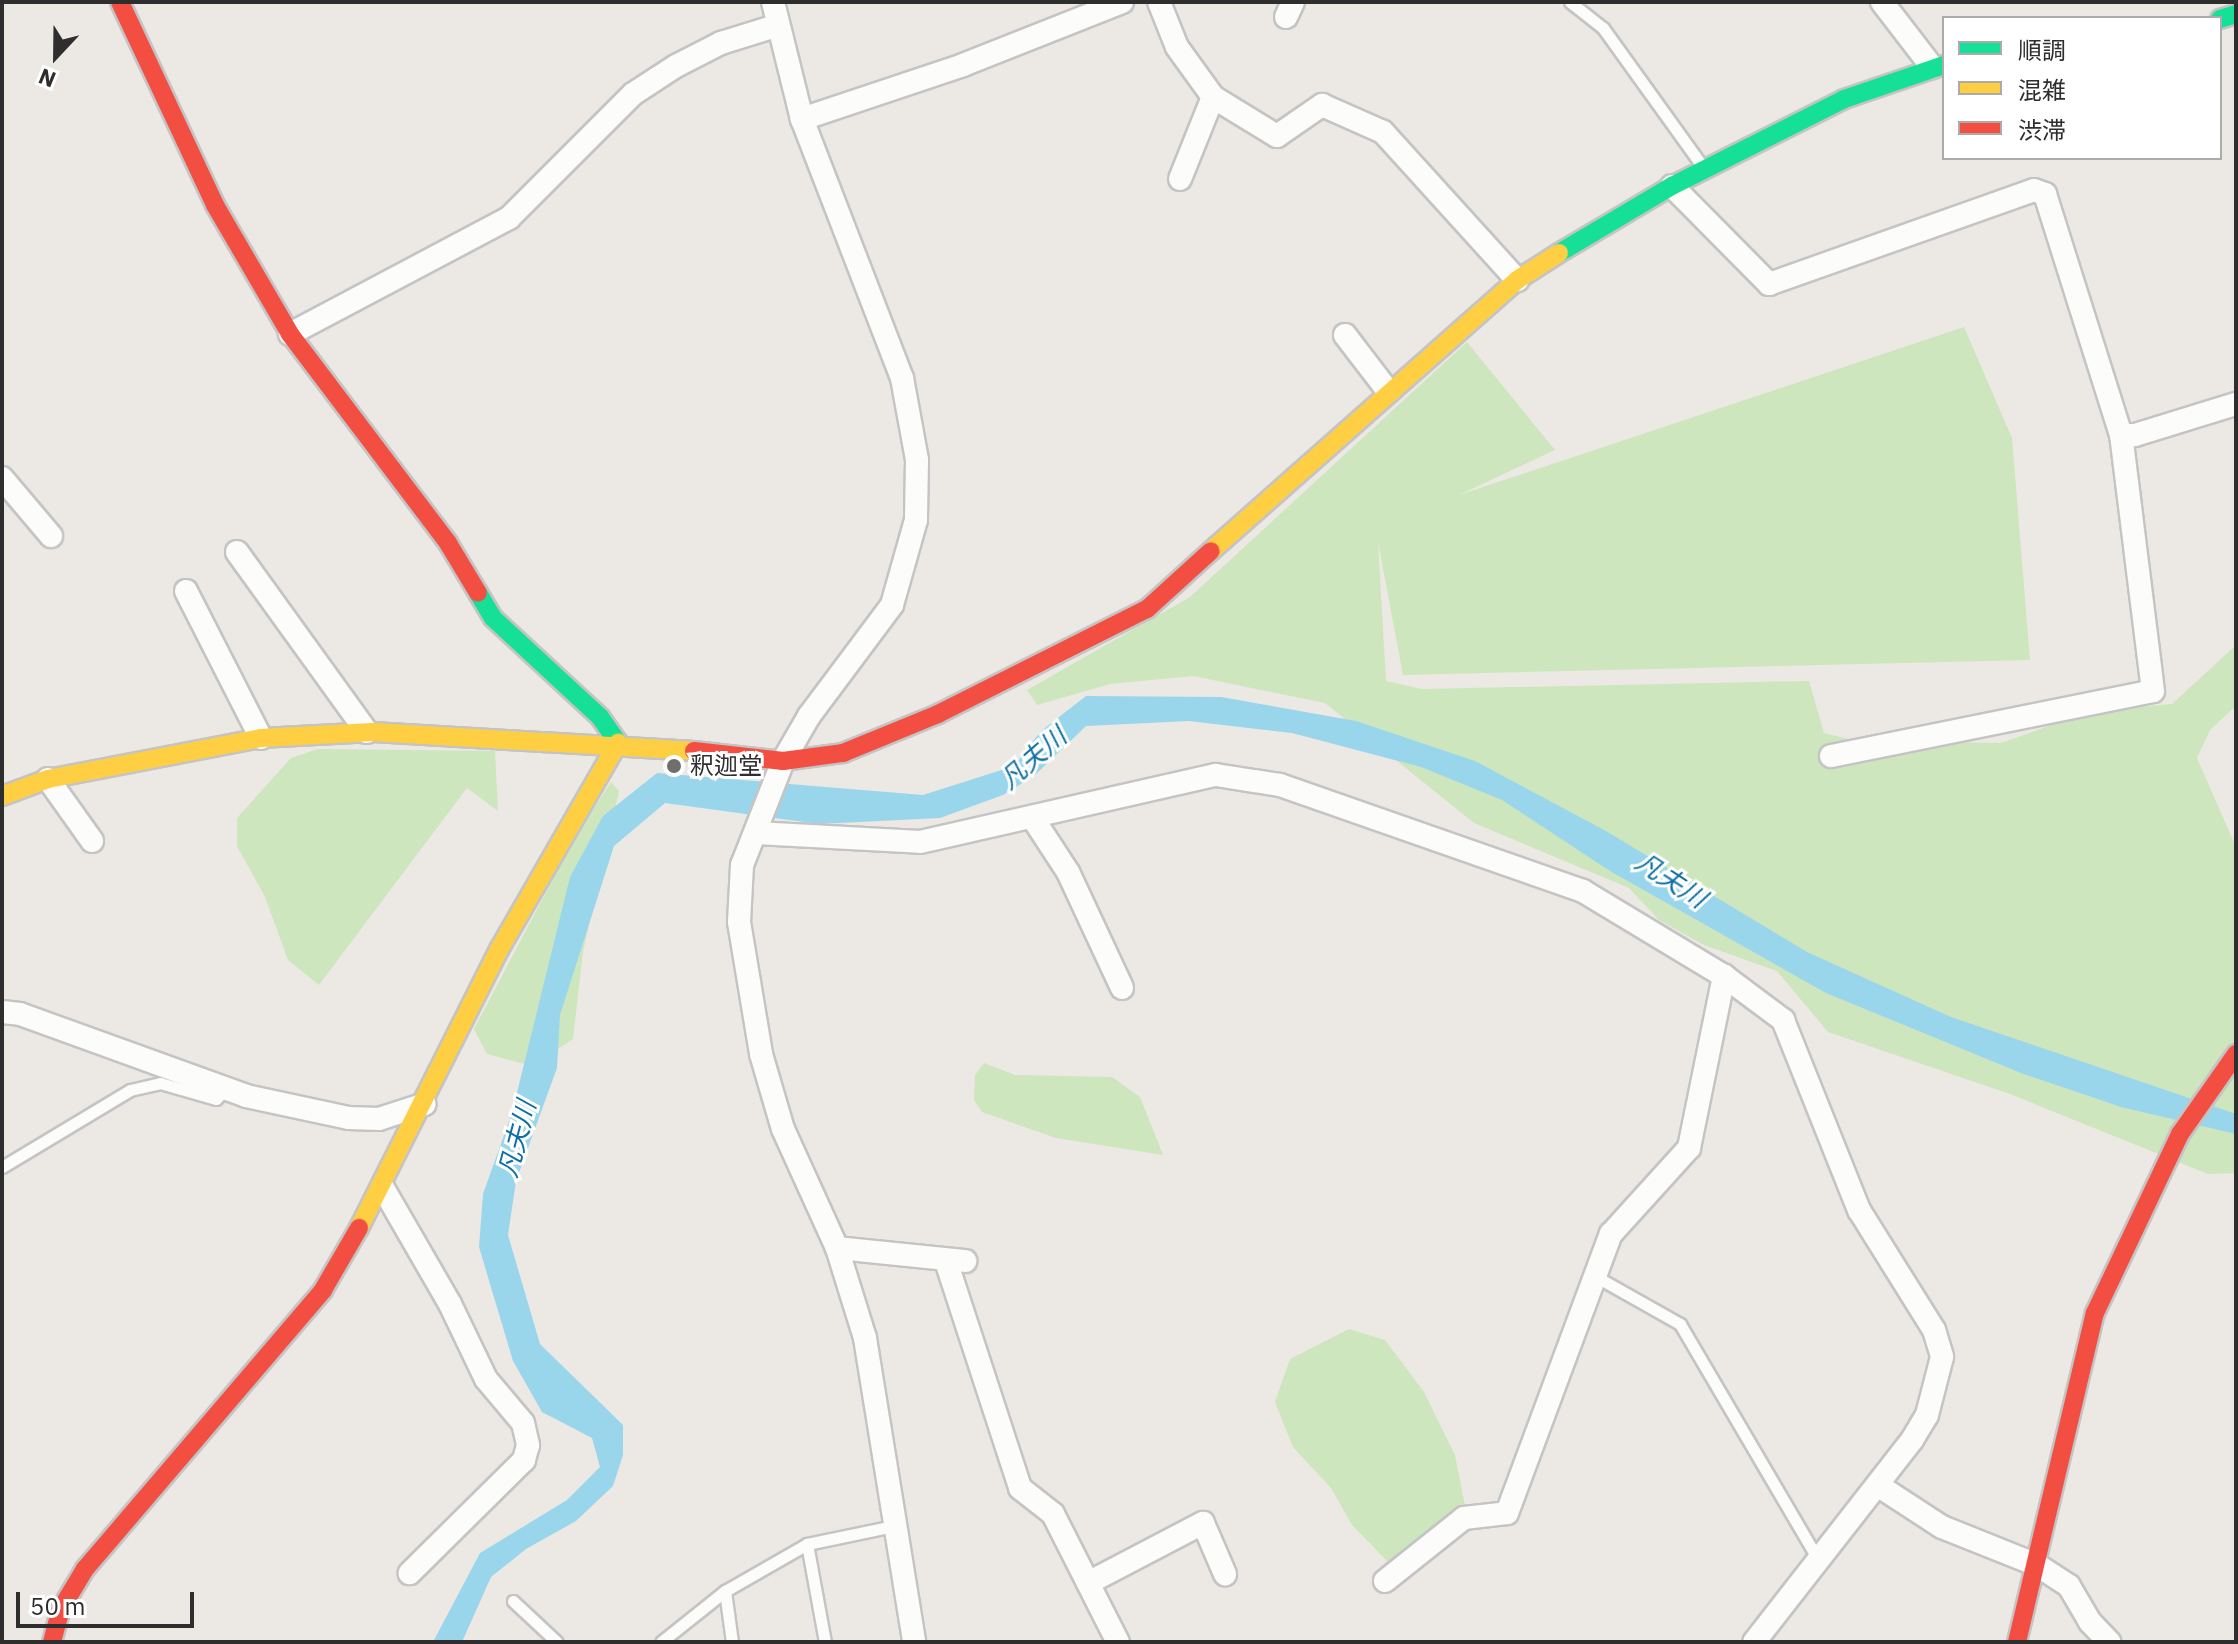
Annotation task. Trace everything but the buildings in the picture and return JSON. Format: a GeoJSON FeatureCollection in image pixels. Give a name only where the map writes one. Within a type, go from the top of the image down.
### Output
{"type":"FeatureCollection","features":[{"type":"Feature","properties":{"kind":"street"},"geometry":{"type":"LineString","coordinates":[[120,2],[215,205],[290,334],[448,543],[493,618],[600,717],[618,743]]}},
{"type":"Feature","properties":{"kind":"street"},"geometry":{"type":"LineString","coordinates":[[773,2],[776,26],[802,119],[902,378],[917,460],[916,520],[892,605],[809,716],[783,761],[742,865],[739,922],[761,1054],[783,1129],[837,1248],[865,1338],[914,1642]]}},
{"type":"Feature","properties":{"kind":"street"},"geometry":{"type":"LineString","coordinates":[[802,119],[963,65],[1122,2]]}},
{"type":"Feature","properties":{"kind":"street"},"geometry":{"type":"LineString","coordinates":[[1159,2],[1177,47],[1213,97],[1277,136],[1322,105],[1383,132],[1517,280]]}},
{"type":"Feature","properties":{"kind":"street"},"geometry":{"type":"LineString","coordinates":[[2,796],[48,779],[261,738],[367,732],[618,743],[783,761],[843,753],[938,714],[1147,609],[1388,391],[1517,280],[1672,186],[1844,99],[1938,66],[1882,2]]}},
{"type":"Feature","properties":{"kind":"street"},"geometry":{"type":"LineString","coordinates":[[290,334],[509,218],[633,94],[676,66],[721,43],[776,26]]}},
{"type":"Feature","properties":{"kind":"street"},"geometry":{"type":"LineString","coordinates":[[1180,179],[1213,97]]}},
{"type":"Feature","properties":{"kind":"street"},"geometry":{"type":"LineString","coordinates":[[1672,186],[1769,284],[2034,190],[2045,194],[2121,435],[2153,691],[1831,756]]}},
{"type":"Feature","properties":{"kind":"street"},"geometry":{"type":"LineString","coordinates":[[1345,335],[1388,391]]}},
{"type":"Feature","properties":{"kind":"street"},"geometry":{"type":"LineString","coordinates":[[2121,435],[2236,404]]}},
{"type":"Feature","properties":{"kind":"street"},"geometry":{"type":"LineString","coordinates":[[2,478],[51,536]]}},
{"type":"Feature","properties":{"kind":"street"},"geometry":{"type":"LineString","coordinates":[[237,552],[367,732]]}},
{"type":"Feature","properties":{"kind":"street"},"geometry":{"type":"LineString","coordinates":[[186,591],[261,738]]}},
{"type":"Feature","properties":{"kind":"street"},"geometry":{"type":"LineString","coordinates":[[52,1642],[61,1609],[85,1569],[323,1290],[383,1188],[500,948],[618,743]]}},
{"type":"Feature","properties":{"kind":"street"},"geometry":{"type":"LineString","coordinates":[[756,833],[920,842],[1216,775],[1280,785],[1583,891],[1724,976],[1783,1020],[1859,1210],[1934,1330],[1942,1357],[1927,1415],[1879,1486],[1754,1642]]}},
{"type":"Feature","properties":{"kind":"street"},"geometry":{"type":"LineString","coordinates":[[48,779],[92,841]]}},
{"type":"Feature","properties":{"kind":"street"},"geometry":{"type":"LineString","coordinates":[[1032,817],[1068,872],[1122,988]]}},
{"type":"Feature","properties":{"kind":"street"},"geometry":{"type":"LineString","coordinates":[[1385,1581],[1464,1518],[1507,1513],[1592,1274],[1611,1234],[1689,1148],[1724,976]]}},
{"type":"Feature","properties":{"kind":"street"},"geometry":{"type":"LineString","coordinates":[[2,1012],[20,1014],[226,1088],[349,1118],[379,1119],[425,1104]]}},
{"type":"Feature","properties":{"kind":"street"},"geometry":{"type":"LineString","coordinates":[[2017,1642],[2095,1313],[2180,1134],[2236,1054]]}},
{"type":"Feature","properties":{"kind":"street"},"geometry":{"type":"LineString","coordinates":[[383,1188],[450,1304],[486,1379],[523,1423],[528,1445],[524,1460],[410,1573]]}},
{"type":"Feature","properties":{"kind":"street"},"geometry":{"type":"LineString","coordinates":[[837,1248],[955,1261],[1020,1488],[1053,1514],[1118,1642]]}},
{"type":"Feature","properties":{"kind":"street"},"geometry":{"type":"LineString","coordinates":[[1879,1486],[1942,1527],[2037,1565],[2069,1586],[2090,1622],[2109,1642]]}},
{"type":"Feature","properties":{"kind":"street"},"geometry":{"type":"LineString","coordinates":[[1088,1583],[1203,1523],[1225,1574]]}},
{"type":"Feature","properties":{"kind":"lane"},"geometry":{"type":"LineString","coordinates":[[1570,2],[1603,28],[1704,170]]}},
{"type":"Feature","properties":{"kind":"lane"},"geometry":{"type":"LineString","coordinates":[[2,1167],[130,1090],[160,1083],[216,1099],[226,1088]]}},
{"type":"Feature","properties":{"kind":"lane"},"geometry":{"type":"LineString","coordinates":[[1592,1274],[1680,1324],[1819,1561]]}},
{"type":"Feature","properties":{"kind":"lane"},"geometry":{"type":"LineString","coordinates":[[661,1642],[725,1591],[807,1544],[894,1526]]}},
{"type":"Feature","properties":{"kind":"lane"},"geometry":{"type":"LineString","coordinates":[[807,1544],[825,1642]]}},
{"type":"Feature","properties":{"kind":"lane"},"geometry":{"type":"LineString","coordinates":[[725,1591],[732,1642]]}},
{"type":"Feature","properties":{"kind":"lane"},"geometry":{"type":"LineString","coordinates":[[513,1601],[557,1642]]}},
{"type":"Feature","properties":{"kind":"green space"},"geometry":{"type":"Polygon","coordinates":[[[1964,327],[2012,438],[2030,660],[1403,675],[1378,542],[1386,681],[1422,689],[1809,681],[1824,733],[1857,741],[2001,743],[2091,711],[2172,704],[2236,645],[2236,706],[2210,730],[2197,758],[2236,847],[2236,1173],[2208,1174],[2010,1094],[1828,1032],[1777,971],[1704,945],[1659,920],[1629,888],[1474,823],[1325,703],[1193,676],[1110,684],[1037,705],[1027,690],[1190,597],[1467,342],[1555,450],[1459,495],[1964,327]]]}},
{"type":"Feature","properties":{"kind":"green space"},"geometry":{"type":"Polygon","coordinates":[[[318,749],[495,751],[498,811],[467,788],[319,985],[288,960],[265,897],[237,846],[237,818],[291,758],[318,749]]]}},
{"type":"Feature","properties":{"kind":"green space"},"geometry":{"type":"Polygon","coordinates":[[[611,782],[619,791],[583,952],[573,1039],[532,1066],[487,1054],[474,1029],[573,841],[611,782]]]}},
{"type":"Feature","properties":{"kind":"green space"},"geometry":{"type":"Polygon","coordinates":[[[984,1063],[1015,1075],[1112,1077],[1140,1097],[1163,1155],[1056,1138],[982,1112],[974,1100],[975,1075],[984,1063]]]}},
{"type":"Feature","properties":{"kind":"green space"},"geometry":{"type":"Polygon","coordinates":[[[1349,1329],[1385,1340],[1424,1392],[1455,1455],[1466,1511],[1391,1565],[1352,1525],[1331,1488],[1293,1447],[1275,1402],[1290,1359],[1349,1329]]]}},
{"type":"Feature","properties":{"kind":"water","name":"凡夫川"},"geometry":{"type":"Polygon","coordinates":[[[1086,696],[1221,697],[1356,721],[1475,761],[1606,831],[1807,952],[1951,1017],[2236,1114],[2236,1134],[2121,1107],[2021,1073],[1826,993],[1610,871],[1502,800],[1421,767],[1292,733],[1189,721],[1086,726],[1035,775],[1003,795],[940,818],[819,824],[665,803],[614,846],[560,1015],[557,1068],[516,1181],[508,1235],[540,1344],[623,1425],[623,1455],[613,1486],[576,1521],[526,1549],[491,1577],[462,1642],[433,1642],[480,1553],[567,1500],[600,1467],[592,1438],[542,1412],[513,1361],[479,1247],[483,1194],[512,1113],[570,877],[603,816],[657,773],[923,795],[1014,766],[1041,731],[1086,696]]]}},
{"type":"Feature","properties":{"kind":"traffic: fast"},"geometry":{"type":"LineString","coordinates":[[2222,18],[2236,14]]}},
{"type":"Feature","properties":{"kind":"traffic: fast"},"geometry":{"type":"LineString","coordinates":[[1559,253],[1672,186],[1844,99],[1942,66]]}},
{"type":"Feature","properties":{"kind":"traffic: fast"},"geometry":{"type":"LineString","coordinates":[[478,593],[493,618],[600,717],[618,743]]}},
{"type":"Feature","properties":{"kind":"traffic: slow"},"geometry":{"type":"LineString","coordinates":[[1211,551],[1517,280],[1559,253]]}},
{"type":"Feature","properties":{"kind":"traffic: slow"},"geometry":{"type":"LineString","coordinates":[[2,796],[48,779],[261,738],[373,732],[694,751]]}},
{"type":"Feature","properties":{"kind":"traffic: slow"},"geometry":{"type":"LineString","coordinates":[[359,1228],[500,948],[618,743]]}},
{"type":"Feature","properties":{"kind":"traffic: jam"},"geometry":{"type":"LineString","coordinates":[[120,2],[215,205],[290,334],[448,543],[478,593]]}},
{"type":"Feature","properties":{"kind":"traffic: jam"},"geometry":{"type":"LineString","coordinates":[[694,751],[783,761],[843,753],[938,714],[1147,609],[1211,551]]}},
{"type":"Feature","properties":{"kind":"traffic: jam"},"geometry":{"type":"LineString","coordinates":[[2017,1642],[2095,1313],[2180,1134],[2236,1054]]}},
{"type":"Feature","properties":{"kind":"traffic: jam"},"geometry":{"type":"LineString","coordinates":[[52,1642],[61,1609],[85,1569],[323,1290],[359,1228]]}},
{"type":"Feature","properties":{"kind":"place","name":"釈迦堂"},"geometry":{"type":"Point","coordinates":[674,766]}}]}
